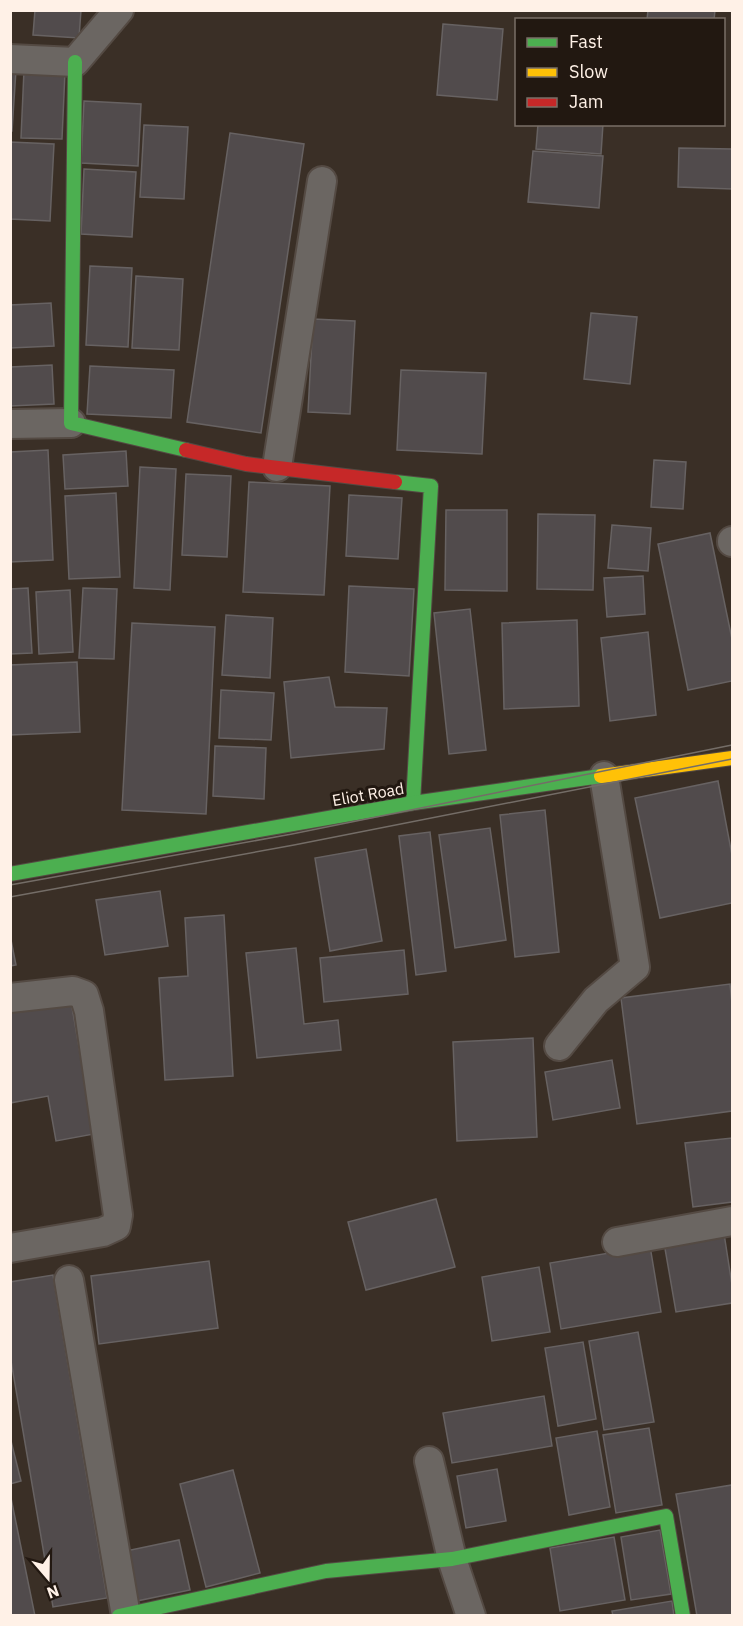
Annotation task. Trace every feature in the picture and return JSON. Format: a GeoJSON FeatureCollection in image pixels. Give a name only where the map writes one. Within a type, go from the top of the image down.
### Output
{"type":"FeatureCollection","features":[{"type":"Feature","properties":{"kind":"street"},"geometry":{"type":"LineString","coordinates":[[71,423],[75,62],[120,10]]}},
{"type":"Feature","properties":{"kind":"street"},"geometry":{"type":"LineString","coordinates":[[10,59],[75,62]]}},
{"type":"Feature","properties":{"kind":"street"},"geometry":{"type":"LineString","coordinates":[[277,467],[322,181]]}},
{"type":"Feature","properties":{"kind":"street"},"geometry":{"type":"LineString","coordinates":[[10,424],[71,423],[246,464],[431,486],[413,803]]}},
{"type":"Feature","properties":{"kind":"street","name":"Eliot Road"},"geometry":{"type":"LineString","coordinates":[[10,874],[413,803],[732,758]]}},
{"type":"Feature","properties":{"kind":"street"},"geometry":{"type":"LineString","coordinates":[[559,1046],[596,1000],[635,967],[604,776]]}},
{"type":"Feature","properties":{"kind":"street"},"geometry":{"type":"LineString","coordinates":[[10,998],[73,992],[84,995],[89,1011],[118,1215],[116,1226],[103,1232],[10,1248]]}},
{"type":"Feature","properties":{"kind":"street"},"geometry":{"type":"LineString","coordinates":[[617,1242],[732,1221]]}},
{"type":"Feature","properties":{"kind":"street"},"geometry":{"type":"LineString","coordinates":[[69,1280],[123,1615],[326,1571],[452,1559],[666,1516],[683,1616]]}},
{"type":"Feature","properties":{"kind":"street"},"geometry":{"type":"LineString","coordinates":[[429,1461],[452,1559],[471,1616]]}},
{"type":"Feature","properties":{"kind":"building"},"geometry":{"type":"Polygon","coordinates":[[[35,10],[81,10],[79,38],[33,35],[35,10]]]}},
{"type":"Feature","properties":{"kind":"building"},"geometry":{"type":"Polygon","coordinates":[[[648,10],[715,10],[714,18],[647,18],[648,10]]]}},
{"type":"Feature","properties":{"kind":"building"},"geometry":{"type":"Polygon","coordinates":[[[443,24],[503,29],[497,100],[437,95],[443,24]]]}},
{"type":"Feature","properties":{"kind":"building"},"geometry":{"type":"Polygon","coordinates":[[[10,70],[16,70],[12,131],[10,131],[10,70]]]}},
{"type":"Feature","properties":{"kind":"building"},"geometry":{"type":"Polygon","coordinates":[[[24,70],[65,72],[62,139],[21,138],[24,70]]]}},
{"type":"Feature","properties":{"kind":"building"},"geometry":{"type":"Polygon","coordinates":[[[84,101],[141,104],[138,166],[81,163],[84,101]]]}},
{"type":"Feature","properties":{"kind":"building"},"geometry":{"type":"Polygon","coordinates":[[[144,125],[188,127],[184,199],[140,197],[144,125]]]}},
{"type":"Feature","properties":{"kind":"building"},"geometry":{"type":"Polygon","coordinates":[[[538,126],[603,126],[601,154],[536,149],[538,126]]]}},
{"type":"Feature","properties":{"kind":"building"},"geometry":{"type":"Polygon","coordinates":[[[230,133],[304,144],[261,433],[187,422],[230,133]]]}},
{"type":"Feature","properties":{"kind":"building"},"geometry":{"type":"Polygon","coordinates":[[[10,142],[54,144],[50,221],[10,219],[10,142]]]}},
{"type":"Feature","properties":{"kind":"building"},"geometry":{"type":"Polygon","coordinates":[[[679,148],[732,149],[732,189],[678,187],[679,148]]]}},
{"type":"Feature","properties":{"kind":"building"},"geometry":{"type":"Polygon","coordinates":[[[533,151],[603,156],[599,208],[528,202],[533,151]]]}},
{"type":"Feature","properties":{"kind":"building"},"geometry":{"type":"Polygon","coordinates":[[[84,169],[136,172],[132,237],[81,234],[84,169]]]}},
{"type":"Feature","properties":{"kind":"building"},"geometry":{"type":"Polygon","coordinates":[[[90,266],[132,268],[128,347],[86,345],[90,266]]]}},
{"type":"Feature","properties":{"kind":"building"},"geometry":{"type":"Polygon","coordinates":[[[136,276],[183,279],[179,350],[132,348],[136,276]]]}},
{"type":"Feature","properties":{"kind":"building"},"geometry":{"type":"Polygon","coordinates":[[[51,303],[54,346],[10,348],[10,305],[51,303]]]}},
{"type":"Feature","properties":{"kind":"building"},"geometry":{"type":"Polygon","coordinates":[[[591,313],[637,317],[630,384],[584,379],[591,313]]]}},
{"type":"Feature","properties":{"kind":"building"},"geometry":{"type":"Polygon","coordinates":[[[313,319],[355,321],[350,414],[308,412],[313,319]]]}},
{"type":"Feature","properties":{"kind":"building"},"geometry":{"type":"Polygon","coordinates":[[[52,365],[54,404],[10,406],[10,367],[52,365]]]}},
{"type":"Feature","properties":{"kind":"building"},"geometry":{"type":"Polygon","coordinates":[[[90,366],[174,370],[171,418],[87,414],[90,366]]]}},
{"type":"Feature","properties":{"kind":"building"},"geometry":{"type":"Polygon","coordinates":[[[401,370],[486,373],[482,454],[397,450],[401,370]]]}},
{"type":"Feature","properties":{"kind":"building"},"geometry":{"type":"Polygon","coordinates":[[[48,450],[53,560],[10,562],[10,452],[48,450]]]}},
{"type":"Feature","properties":{"kind":"building"},"geometry":{"type":"Polygon","coordinates":[[[126,451],[128,486],[65,489],[63,455],[126,451]]]}},
{"type":"Feature","properties":{"kind":"building"},"geometry":{"type":"Polygon","coordinates":[[[654,460],[686,462],[683,509],[651,507],[654,460]]]}},
{"type":"Feature","properties":{"kind":"building"},"geometry":{"type":"Polygon","coordinates":[[[140,467],[176,469],[170,590],[134,588],[140,467]]]}},
{"type":"Feature","properties":{"kind":"building"},"geometry":{"type":"Polygon","coordinates":[[[186,474],[231,476],[227,557],[182,555],[186,474]]]}},
{"type":"Feature","properties":{"kind":"building"},"geometry":{"type":"Polygon","coordinates":[[[249,482],[330,486],[324,595],[243,592],[249,482]]]}},
{"type":"Feature","properties":{"kind":"building"},"geometry":{"type":"Polygon","coordinates":[[[116,493],[120,577],[69,579],[65,496],[116,493]]]}},
{"type":"Feature","properties":{"kind":"building"},"geometry":{"type":"Polygon","coordinates":[[[349,495],[402,498],[398,559],[346,556],[349,495]]]}},
{"type":"Feature","properties":{"kind":"building"},"geometry":{"type":"Polygon","coordinates":[[[446,510],[507,510],[507,591],[445,590],[446,510]]]}},
{"type":"Feature","properties":{"kind":"building"},"geometry":{"type":"Polygon","coordinates":[[[538,514],[595,515],[593,590],[537,589],[538,514]]]}},
{"type":"Feature","properties":{"kind":"building"},"geometry":{"type":"Polygon","coordinates":[[[612,525],[651,528],[648,571],[608,568],[612,525]]]}},
{"type":"Feature","properties":{"kind":"building"},"geometry":{"type":"Polygon","coordinates":[[[710,533],[732,639],[732,681],[688,690],[658,544],[710,533]]]}},
{"type":"Feature","properties":{"kind":"building"},"geometry":{"type":"Polygon","coordinates":[[[643,576],[645,614],[607,617],[604,578],[643,576]]]}},
{"type":"Feature","properties":{"kind":"building"},"geometry":{"type":"Polygon","coordinates":[[[349,586],[414,589],[409,676],[345,672],[349,586]]]}},
{"type":"Feature","properties":{"kind":"building"},"geometry":{"type":"Polygon","coordinates":[[[28,588],[32,653],[10,654],[10,589],[28,588]]]}},
{"type":"Feature","properties":{"kind":"building"},"geometry":{"type":"Polygon","coordinates":[[[83,588],[117,589],[114,659],[79,658],[83,588]]]}},
{"type":"Feature","properties":{"kind":"building"},"geometry":{"type":"Polygon","coordinates":[[[70,590],[73,652],[39,654],[36,592],[70,590]]]}},
{"type":"Feature","properties":{"kind":"building"},"geometry":{"type":"Polygon","coordinates":[[[470,609],[486,750],[449,754],[434,613],[470,609]]]}},
{"type":"Feature","properties":{"kind":"building"},"geometry":{"type":"Polygon","coordinates":[[[226,615],[273,618],[270,678],[222,675],[226,615]]]}},
{"type":"Feature","properties":{"kind":"building"},"geometry":{"type":"Polygon","coordinates":[[[577,620],[579,706],[504,709],[502,623],[577,620]]]}},
{"type":"Feature","properties":{"kind":"building"},"geometry":{"type":"Polygon","coordinates":[[[132,623],[215,627],[206,814],[122,810],[132,623]]]}},
{"type":"Feature","properties":{"kind":"building"},"geometry":{"type":"Polygon","coordinates":[[[648,632],[656,715],[610,721],[601,638],[648,632]]]}},
{"type":"Feature","properties":{"kind":"building"},"geometry":{"type":"Polygon","coordinates":[[[77,662],[80,732],[10,735],[10,665],[77,662]]]}},
{"type":"Feature","properties":{"kind":"building"},"geometry":{"type":"Polygon","coordinates":[[[329,677],[335,707],[387,708],[384,749],[291,758],[284,682],[329,677]]]}},
{"type":"Feature","properties":{"kind":"building"},"geometry":{"type":"Polygon","coordinates":[[[221,690],[274,693],[271,740],[219,738],[221,690]]]}},
{"type":"Feature","properties":{"kind":"building"},"geometry":{"type":"Polygon","coordinates":[[[215,746],[266,748],[264,799],[213,796],[215,746]]]}},
{"type":"Feature","properties":{"kind":"building"},"geometry":{"type":"Polygon","coordinates":[[[718,781],[732,855],[732,903],[660,918],[635,798],[718,781]]]}},
{"type":"Feature","properties":{"kind":"building"},"geometry":{"type":"Polygon","coordinates":[[[545,810],[559,952],[515,957],[500,815],[545,810]]]}},
{"type":"Feature","properties":{"kind":"building"},"geometry":{"type":"Polygon","coordinates":[[[490,828],[506,940],[455,948],[439,835],[490,828]]]}},
{"type":"Feature","properties":{"kind":"building"},"geometry":{"type":"Polygon","coordinates":[[[430,832],[446,971],[416,975],[399,836],[430,832]]]}},
{"type":"Feature","properties":{"kind":"building"},"geometry":{"type":"Polygon","coordinates":[[[366,849],[382,941],[330,951],[315,858],[366,849]]]}},
{"type":"Feature","properties":{"kind":"building"},"geometry":{"type":"Polygon","coordinates":[[[160,891],[168,946],[105,955],[96,900],[160,891]]]}},
{"type":"Feature","properties":{"kind":"building"},"geometry":{"type":"Polygon","coordinates":[[[224,915],[233,1076],[165,1080],[159,978],[188,976],[185,918],[224,915]]]}},
{"type":"Feature","properties":{"kind":"building"},"geometry":{"type":"Polygon","coordinates":[[[10,935],[16,965],[10,966],[10,935]]]}},
{"type":"Feature","properties":{"kind":"building"},"geometry":{"type":"Polygon","coordinates":[[[296,948],[304,1024],[338,1020],[341,1050],[257,1058],[246,953],[296,948]]]}},
{"type":"Feature","properties":{"kind":"building"},"geometry":{"type":"Polygon","coordinates":[[[404,950],[408,994],[324,1002],[320,958],[404,950]]]}},
{"type":"Feature","properties":{"kind":"building"},"geometry":{"type":"Polygon","coordinates":[[[730,984],[732,1111],[637,1124],[621,998],[730,984]]]}},
{"type":"Feature","properties":{"kind":"building"},"geometry":{"type":"Polygon","coordinates":[[[71,1001],[94,1134],[56,1141],[48,1096],[10,1103],[10,1011],[71,1001]]]}},
{"type":"Feature","properties":{"kind":"building"},"geometry":{"type":"Polygon","coordinates":[[[533,1038],[537,1137],[457,1141],[453,1042],[533,1038]]]}},
{"type":"Feature","properties":{"kind":"building"},"geometry":{"type":"Polygon","coordinates":[[[612,1060],[620,1108],[553,1120],[545,1072],[612,1060]]]}},
{"type":"Feature","properties":{"kind":"building"},"geometry":{"type":"Polygon","coordinates":[[[732,1138],[732,1202],[693,1207],[685,1143],[732,1138]]]}},
{"type":"Feature","properties":{"kind":"building"},"geometry":{"type":"Polygon","coordinates":[[[436,1199],[455,1267],[366,1290],[348,1222],[436,1199]]]}},
{"type":"Feature","properties":{"kind":"building"},"geometry":{"type":"Polygon","coordinates":[[[723,1227],[732,1285],[732,1303],[676,1312],[663,1237],[723,1227]]]}},
{"type":"Feature","properties":{"kind":"building"},"geometry":{"type":"Polygon","coordinates":[[[650,1246],[661,1312],[561,1329],[550,1263],[650,1246]]]}},
{"type":"Feature","properties":{"kind":"building"},"geometry":{"type":"Polygon","coordinates":[[[209,1261],[218,1328],[99,1344],[91,1276],[209,1261]]]}},
{"type":"Feature","properties":{"kind":"building"},"geometry":{"type":"Polygon","coordinates":[[[539,1267],[550,1332],[492,1341],[482,1277],[539,1267]]]}},
{"type":"Feature","properties":{"kind":"building"},"geometry":{"type":"Polygon","coordinates":[[[53,1275],[107,1598],[53,1607],[10,1355],[10,1282],[53,1275]]]}},
{"type":"Feature","properties":{"kind":"building"},"geometry":{"type":"Polygon","coordinates":[[[638,1332],[654,1422],[604,1430],[589,1341],[638,1332]]]}},
{"type":"Feature","properties":{"kind":"building"},"geometry":{"type":"Polygon","coordinates":[[[583,1342],[596,1419],[558,1426],[545,1348],[583,1342]]]}},
{"type":"Feature","properties":{"kind":"building"},"geometry":{"type":"Polygon","coordinates":[[[544,1396],[552,1446],[452,1463],[443,1413],[544,1396]]]}},
{"type":"Feature","properties":{"kind":"building"},"geometry":{"type":"Polygon","coordinates":[[[649,1428],[662,1505],[616,1513],[603,1435],[649,1428]]]}},
{"type":"Feature","properties":{"kind":"building"},"geometry":{"type":"Polygon","coordinates":[[[597,1431],[610,1507],[569,1515],[556,1438],[597,1431]]]}},
{"type":"Feature","properties":{"kind":"building"},"geometry":{"type":"Polygon","coordinates":[[[10,1437],[21,1481],[10,1484],[10,1437]]]}},
{"type":"Feature","properties":{"kind":"building"},"geometry":{"type":"Polygon","coordinates":[[[497,1469],[506,1521],[466,1528],[457,1476],[497,1469]]]}},
{"type":"Feature","properties":{"kind":"building"},"geometry":{"type":"Polygon","coordinates":[[[233,1470],[260,1573],[206,1587],[180,1484],[233,1470]]]}},
{"type":"Feature","properties":{"kind":"building"},"geometry":{"type":"Polygon","coordinates":[[[732,1485],[732,1616],[697,1616],[676,1494],[732,1485]]]}},
{"type":"Feature","properties":{"kind":"building"},"geometry":{"type":"Polygon","coordinates":[[[11,1498],[35,1616],[10,1616],[11,1498]]]}},
{"type":"Feature","properties":{"kind":"building"},"geometry":{"type":"Polygon","coordinates":[[[660,1530],[671,1594],[631,1600],[621,1537],[660,1530]]]}},
{"type":"Feature","properties":{"kind":"building"},"geometry":{"type":"Polygon","coordinates":[[[614,1537],[625,1600],[560,1611],[550,1548],[614,1537]]]}},
{"type":"Feature","properties":{"kind":"building"},"geometry":{"type":"Polygon","coordinates":[[[179,1540],[190,1590],[132,1602],[121,1552],[179,1540]]]}},
{"type":"Feature","properties":{"kind":"building"},"geometry":{"type":"Polygon","coordinates":[[[672,1601],[674,1616],[613,1616],[612,1611],[672,1601]]]}},
{"type":"Feature","properties":{"kind":"tram line"},"geometry":{"type":"LineString","coordinates":[[10,885],[292,834],[732,745]]}},
{"type":"Feature","properties":{"kind":"tram line"},"geometry":{"type":"LineString","coordinates":[[10,897],[294,845],[732,759]]}},
{"type":"Feature","properties":{"kind":"traffic: fast"},"geometry":{"type":"LineString","coordinates":[[75,62],[71,423],[186,450]]}},
{"type":"Feature","properties":{"kind":"traffic: fast"},"geometry":{"type":"LineString","coordinates":[[395,482],[431,486],[413,803]]}},
{"type":"Feature","properties":{"kind":"traffic: fast"},"geometry":{"type":"LineString","coordinates":[[10,874],[413,803],[601,776]]}},
{"type":"Feature","properties":{"kind":"traffic: fast"},"geometry":{"type":"LineString","coordinates":[[119,1616],[326,1571],[452,1559],[666,1516],[683,1616]]}},
{"type":"Feature","properties":{"kind":"traffic: slow"},"geometry":{"type":"LineString","coordinates":[[601,776],[732,758]]}},
{"type":"Feature","properties":{"kind":"traffic: jam"},"geometry":{"type":"LineString","coordinates":[[186,450],[246,464],[395,482]]}}]}
